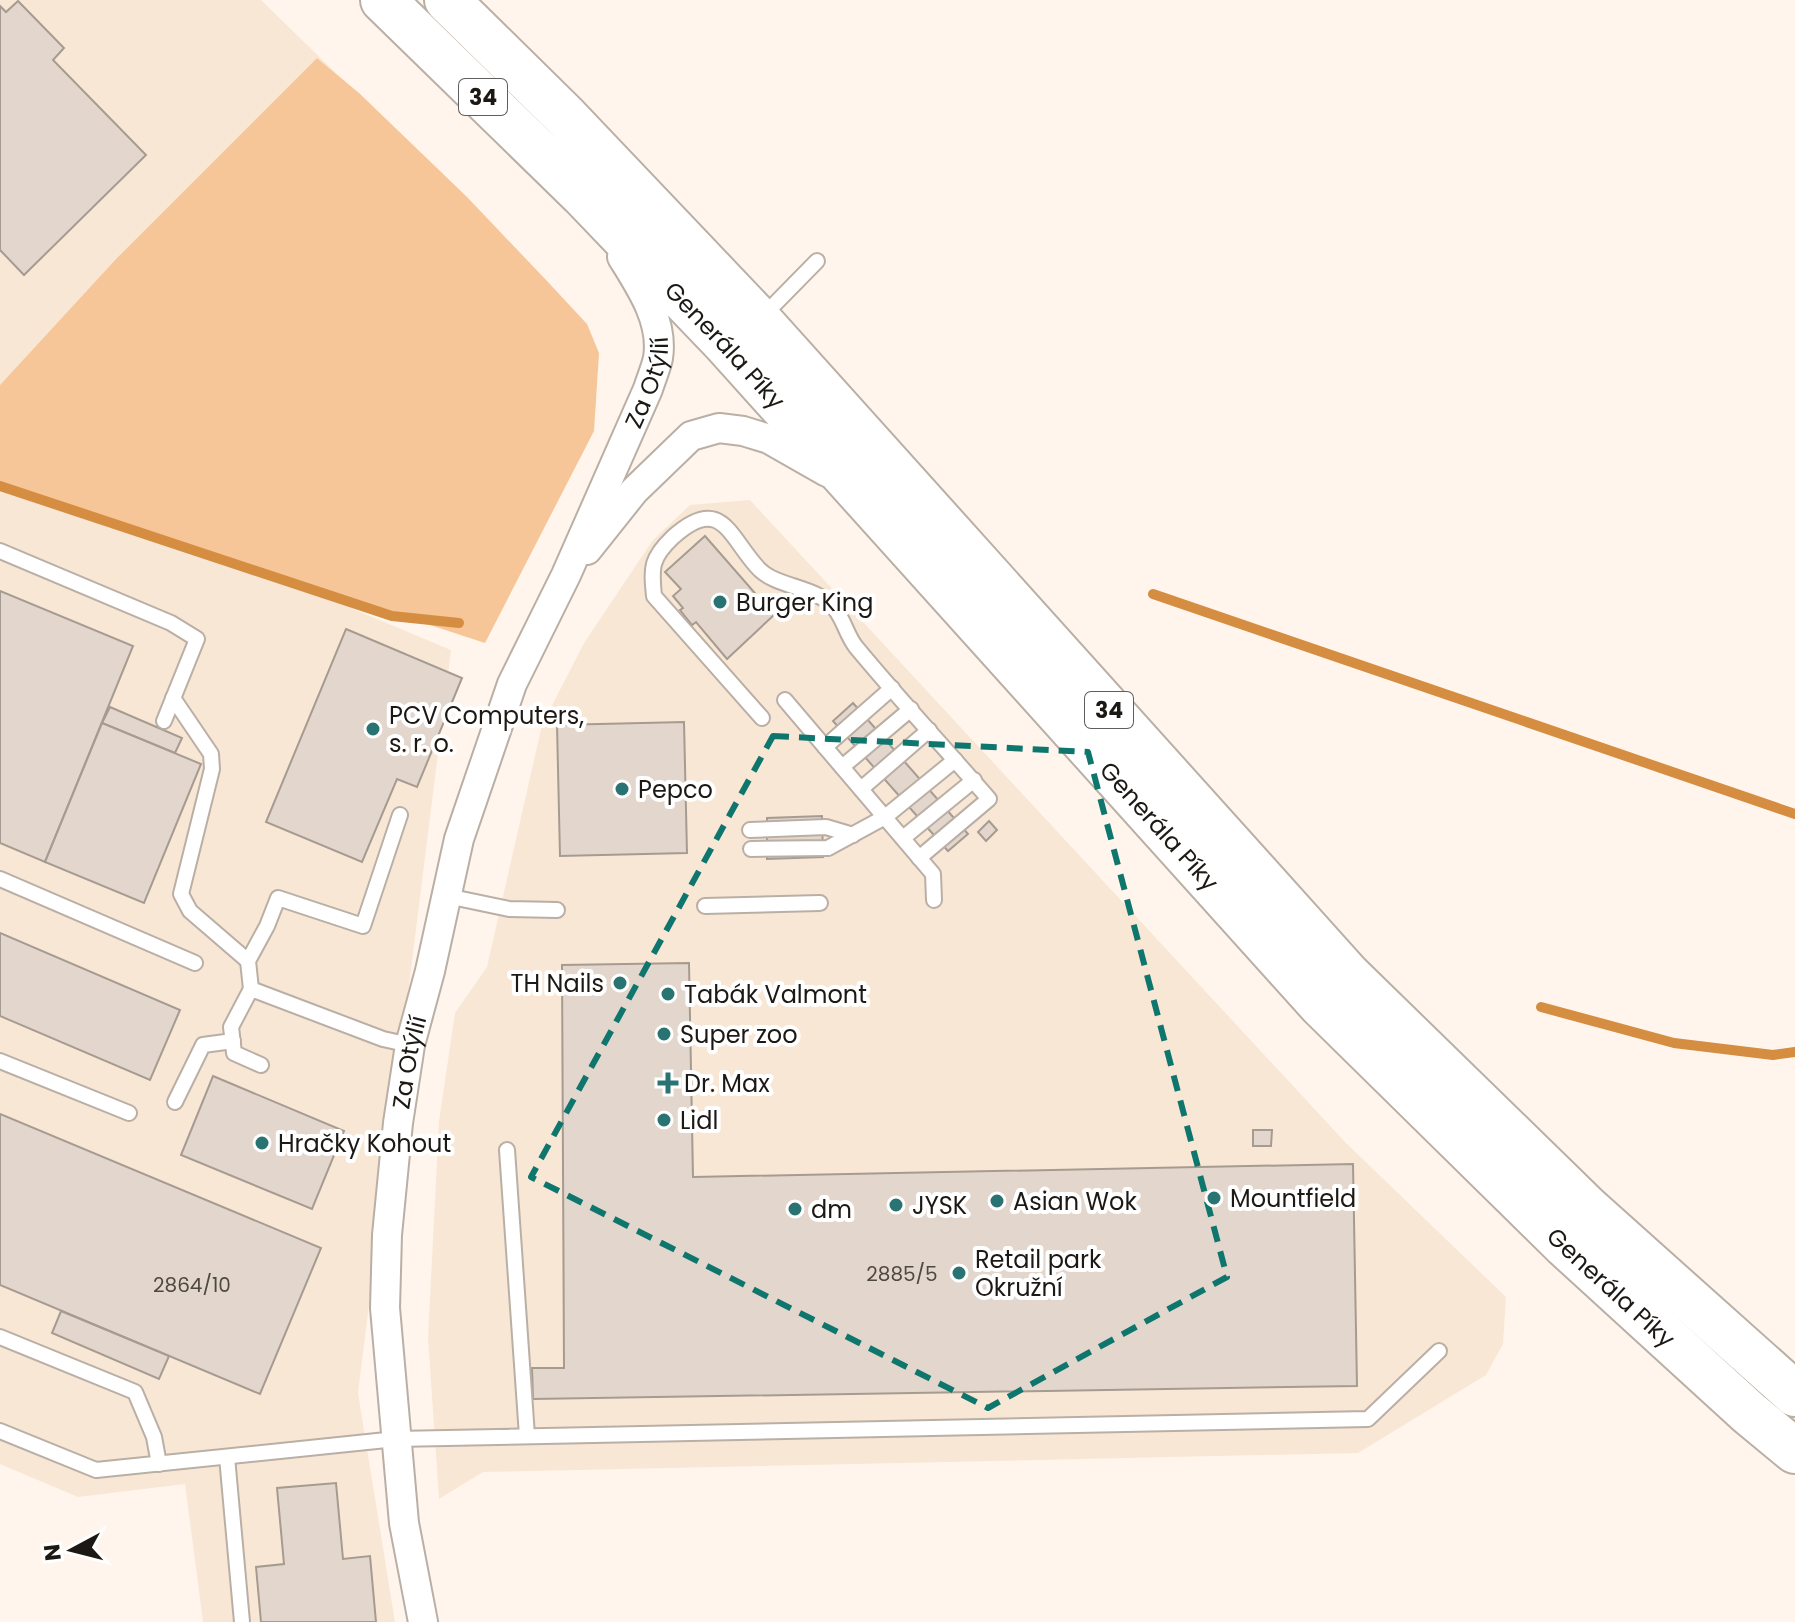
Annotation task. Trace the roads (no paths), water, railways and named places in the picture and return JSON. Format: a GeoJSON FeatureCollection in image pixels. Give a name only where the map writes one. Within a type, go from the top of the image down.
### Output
{"type":"FeatureCollection","features":[{"type":"Feature","properties":{"kind":"highway","name":"Generála Píky"},"geometry":{"type":"LineString","coordinates":[[383,0],[583,195],[725,343],[1321,1005],[1565,1245],[1795,1451]]}},
{"type":"Feature","properties":{"kind":"highway","name":"Generála Píky"},"geometry":{"type":"LineString","coordinates":[[447,0],[564,115],[759,320],[1348,975],[1588,1209],[1795,1394]]}},
{"type":"Feature","properties":{"kind":"street","name":"Za Otýlií"},"geometry":{"type":"LineString","coordinates":[[423,1622],[404,1523],[385,1308],[387,1235],[398,1123],[410,1045],[459,839],[512,684],[566,575],[648,389],[658,357],[657,328],[643,291],[583,195]]}},
{"type":"Feature","properties":{"kind":"street","name":"Za Otýlií"},"geometry":{"type":"LineString","coordinates":[[566,575],[634,491],[691,436],[719,428],[769,439],[855,487]]}},
{"type":"Feature","properties":{"kind":"lane"},"geometry":{"type":"LineString","coordinates":[[759,320],[817,261]]}},
{"type":"Feature","properties":{"kind":"lane"},"geometry":{"type":"LineString","coordinates":[[762,718],[654,596],[651,570],[658,552],[688,524],[706,519],[726,524],[762,572],[819,596],[835,609],[853,643],[989,799],[919,858]]}},
{"type":"Feature","properties":{"kind":"lane"},"geometry":{"type":"LineString","coordinates":[[0,551],[171,623],[197,639],[164,721]]}},
{"type":"Feature","properties":{"kind":"lane"},"geometry":{"type":"LineString","coordinates":[[825,747],[892,688]]}},
{"type":"Feature","properties":{"kind":"lane"},"geometry":{"type":"LineString","coordinates":[[173,698],[211,754],[212,769],[181,894],[190,911],[248,961]]}},
{"type":"Feature","properties":{"kind":"lane"},"geometry":{"type":"LineString","coordinates":[[785,700],[933,874],[934,900]]}},
{"type":"Feature","properties":{"kind":"lane"},"geometry":{"type":"LineString","coordinates":[[842,767],[911,709]]}},
{"type":"Feature","properties":{"kind":"lane"},"geometry":{"type":"LineString","coordinates":[[861,789],[929,730]]}},
{"type":"Feature","properties":{"kind":"lane"},"geometry":{"type":"LineString","coordinates":[[751,849],[828,848],[885,817],[955,760]]}},
{"type":"Feature","properties":{"kind":"lane"},"geometry":{"type":"LineString","coordinates":[[903,838],[974,780]]}},
{"type":"Feature","properties":{"kind":"lane"},"geometry":{"type":"LineString","coordinates":[[261,1065],[234,1053],[231,1027],[251,989],[248,961],[278,898],[363,926],[400,815]]}},
{"type":"Feature","properties":{"kind":"lane"},"geometry":{"type":"LineString","coordinates":[[750,830],[826,827],[853,835]]}},
{"type":"Feature","properties":{"kind":"lane"},"geometry":{"type":"LineString","coordinates":[[0,879],[195,963]]}},
{"type":"Feature","properties":{"kind":"lane"},"geometry":{"type":"LineString","coordinates":[[447,896],[509,909],[557,910]]}},
{"type":"Feature","properties":{"kind":"lane"},"geometry":{"type":"LineString","coordinates":[[705,906],[820,903]]}},
{"type":"Feature","properties":{"kind":"lane"},"geometry":{"type":"LineString","coordinates":[[251,989],[383,1039],[410,1045]]}},
{"type":"Feature","properties":{"kind":"lane"},"geometry":{"type":"LineString","coordinates":[[175,1102],[203,1045],[233,1041]]}},
{"type":"Feature","properties":{"kind":"lane"},"geometry":{"type":"LineString","coordinates":[[0,1061],[129,1113]]}},
{"type":"Feature","properties":{"kind":"lane"},"geometry":{"type":"LineString","coordinates":[[507,1150],[527,1436]]}},
{"type":"Feature","properties":{"kind":"lane"},"geometry":{"type":"LineString","coordinates":[[0,1337],[135,1392],[154,1437],[159,1464]]}},
{"type":"Feature","properties":{"kind":"lane"},"geometry":{"type":"LineString","coordinates":[[0,1431],[96,1470],[396,1439],[1368,1419],[1439,1351]]}},
{"type":"Feature","properties":{"kind":"lane"},"geometry":{"type":"LineString","coordinates":[[227,1457],[242,1622]]}},
{"type":"Feature","properties":{"kind":"waterway"},"geometry":{"type":"LineString","coordinates":[[0,486],[392,616],[459,623]]}},
{"type":"Feature","properties":{"kind":"waterway"},"geometry":{"type":"LineString","coordinates":[[1153,594],[1795,814]]}},
{"type":"Feature","properties":{"kind":"waterway"},"geometry":{"type":"LineString","coordinates":[[1541,1007],[1674,1043],[1773,1055],[1795,1052]]}},
{"type":"Feature","properties":{"kind":"place","name":"Burger King"},"geometry":{"type":"Point","coordinates":[720,602]}},
{"type":"Feature","properties":{"kind":"place","name":"PCV Computers, s. r. o."},"geometry":{"type":"Point","coordinates":[373,729]}},
{"type":"Feature","properties":{"kind":"place","name":"Pepco"},"geometry":{"type":"Point","coordinates":[622,789]}},
{"type":"Feature","properties":{"kind":"place","name":"TH Nails"},"geometry":{"type":"Point","coordinates":[620,983]}},
{"type":"Feature","properties":{"kind":"place","name":"Tabák Valmont"},"geometry":{"type":"Point","coordinates":[668,994]}},
{"type":"Feature","properties":{"kind":"place","name":"Super zoo"},"geometry":{"type":"Point","coordinates":[664,1034]}},
{"type":"Feature","properties":{"kind":"place","name":"Dr. Max"},"geometry":{"type":"Point","coordinates":[668,1083]}},
{"type":"Feature","properties":{"kind":"place","name":"Lidl"},"geometry":{"type":"Point","coordinates":[664,1120]}},
{"type":"Feature","properties":{"kind":"place","name":"Hračky Kohout"},"geometry":{"type":"Point","coordinates":[262,1143]}},
{"type":"Feature","properties":{"kind":"place","name":"Mountfield"},"geometry":{"type":"Point","coordinates":[1214,1198]}},
{"type":"Feature","properties":{"kind":"place","name":"Asian Wok"},"geometry":{"type":"Point","coordinates":[997,1201]}},
{"type":"Feature","properties":{"kind":"place","name":"JYSK"},"geometry":{"type":"Point","coordinates":[896,1205]}},
{"type":"Feature","properties":{"kind":"place","name":"dm"},"geometry":{"type":"Point","coordinates":[795,1209]}},
{"type":"Feature","properties":{"kind":"place","name":"Retail park Okružní"},"geometry":{"type":"Point","coordinates":[959,1273]}}]}
